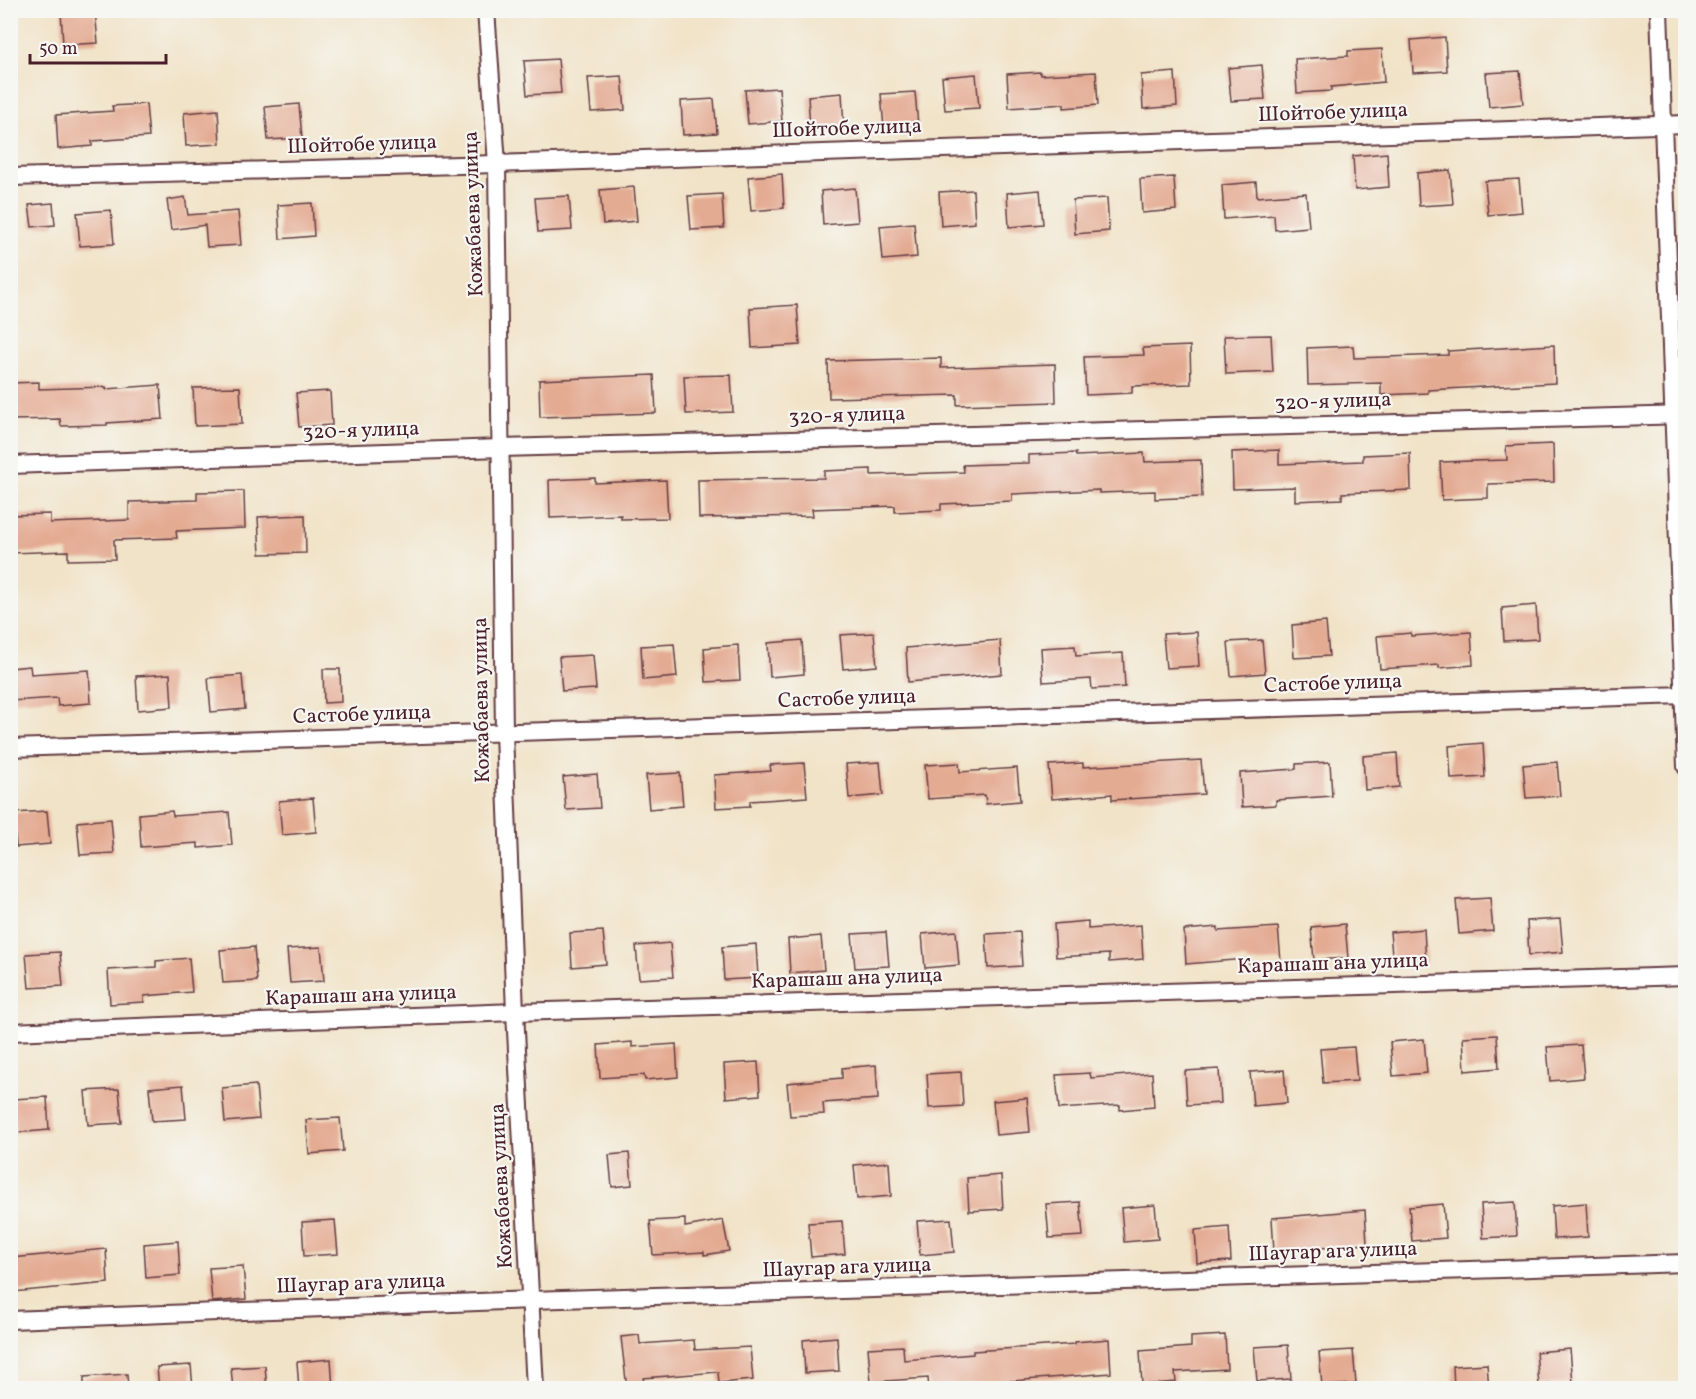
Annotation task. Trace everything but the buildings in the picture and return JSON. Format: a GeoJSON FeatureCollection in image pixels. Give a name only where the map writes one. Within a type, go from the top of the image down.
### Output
{"type":"FeatureCollection","features":[{"type":"Feature","properties":{"kind":"street","name":"Кожабаева улица"},"geometry":{"type":"LineString","coordinates":[[486,10],[497,164],[504,733],[515,1012],[535,1389]]}},
{"type":"Feature","properties":{"kind":"street"},"geometry":{"type":"LineString","coordinates":[[1659,10],[1679,415],[1686,767]]}},
{"type":"Feature","properties":{"kind":"street","name":"Шойтобе улица"},"geometry":{"type":"LineString","coordinates":[[10,177],[497,164],[1686,124]]}},
{"type":"Feature","properties":{"kind":"street","name":"320-я улица"},"geometry":{"type":"LineString","coordinates":[[10,465],[501,448],[1679,415]]}},
{"type":"Feature","properties":{"kind":"street","name":"Састобе улица"},"geometry":{"type":"LineString","coordinates":[[10,748],[1684,695]]}},
{"type":"Feature","properties":{"kind":"street","name":"Карашаш ана улица"},"geometry":{"type":"LineString","coordinates":[[10,1032],[515,1012],[1686,976]]}},
{"type":"Feature","properties":{"kind":"street","name":"Шаугар ага улица"},"geometry":{"type":"LineString","coordinates":[[10,1320],[531,1300],[1686,1263]]}}]}
